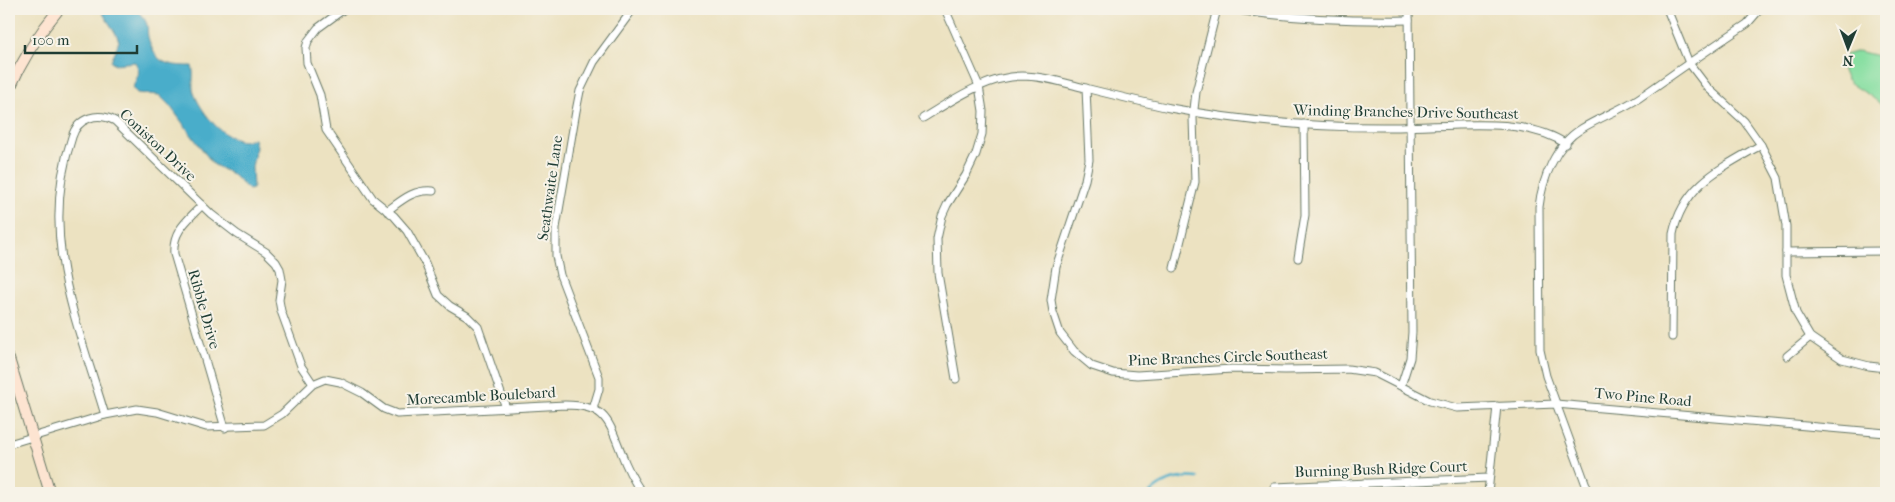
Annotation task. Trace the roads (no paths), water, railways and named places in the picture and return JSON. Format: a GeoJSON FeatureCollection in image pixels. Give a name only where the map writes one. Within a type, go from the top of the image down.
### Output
{"type":"FeatureCollection","features":[{"type":"Feature","properties":{"kind":"main road"},"geometry":{"type":"LineString","coordinates":[[9,90],[31,46],[44,26],[59,9]]}},
{"type":"Feature","properties":{"kind":"main road"},"geometry":{"type":"LineString","coordinates":[[9,359],[50,493]]}},
{"type":"Feature","properties":{"kind":"street"},"geometry":{"type":"LineString","coordinates":[[344,9],[312,34],[306,48],[307,63],[320,96],[329,136],[374,199],[401,223],[410,236],[425,263],[433,288],[438,295],[450,306],[467,316],[478,327],[506,408]]}},
{"type":"Feature","properties":{"kind":"street","name":"Seathwaite Lane"},"geometry":{"type":"LineString","coordinates":[[593,409],[599,389],[599,377],[560,275],[556,256],[556,228],[580,91],[594,62],[633,9]]}},
{"type":"Feature","properties":{"kind":"street"},"geometry":{"type":"LineString","coordinates":[[946,9],[979,86],[983,122],[980,144],[969,170],[946,204],[937,239],[938,273],[956,379]]}},
{"type":"Feature","properties":{"kind":"street"},"geometry":{"type":"LineString","coordinates":[[1174,268],[1195,182],[1194,112],[1199,82],[1217,9]]}},
{"type":"Feature","properties":{"kind":"street"},"geometry":{"type":"LineString","coordinates":[[1231,9],[1302,18],[1361,21],[1409,20]]}},
{"type":"Feature","properties":{"kind":"street"},"geometry":{"type":"LineString","coordinates":[[1401,386],[1410,358],[1412,332],[1409,9]]}},
{"type":"Feature","properties":{"kind":"street"},"geometry":{"type":"LineString","coordinates":[[1667,9],[1689,63],[1708,88],[1744,121],[1761,145],[1778,178],[1786,226],[1786,275],[1796,313],[1810,337],[1842,358],[1869,366],[1886,368]]}},
{"type":"Feature","properties":{"kind":"street"},"geometry":{"type":"LineString","coordinates":[[1590,493],[1546,376],[1540,350],[1538,207],[1540,190],[1547,172],[1566,144],[1579,130],[1633,102],[1747,24],[1760,9]]}},
{"type":"Feature","properties":{"kind":"street","name":"Winding Branches Drive Southeast"},"geometry":{"type":"LineString","coordinates":[[922,118],[979,86],[1000,79],[1022,76],[1047,79],[1194,112],[1304,124],[1410,127],[1520,127],[1548,134],[1566,144]]}},
{"type":"Feature","properties":{"kind":"street","name":"Pine Branches Circle Southeast"},"geometry":{"type":"LineString","coordinates":[[1086,88],[1089,150],[1087,171],[1056,267],[1052,290],[1053,312],[1056,324],[1060,333],[1074,351],[1092,366],[1125,375],[1175,374],[1232,369],[1342,368],[1375,373],[1401,386]]}},
{"type":"Feature","properties":{"kind":"street","name":"Coniston Drive"},"geometry":{"type":"LineString","coordinates":[[105,415],[65,282],[59,245],[60,189],[70,143],[77,127],[85,120],[93,117],[101,116],[115,121],[202,205],[228,227],[266,252],[276,262],[280,269],[282,280],[280,311],[301,366],[313,384]]}},
{"type":"Feature","properties":{"kind":"street"},"geometry":{"type":"LineString","coordinates":[[1298,258],[1305,215],[1304,124]]}},
{"type":"Feature","properties":{"kind":"street"},"geometry":{"type":"LineString","coordinates":[[1672,337],[1673,234],[1677,218],[1697,187],[1712,173],[1761,145]]}},
{"type":"Feature","properties":{"kind":"street"},"geometry":{"type":"LineString","coordinates":[[386,211],[414,193],[420,191],[434,192]]}},
{"type":"Feature","properties":{"kind":"street","name":"Ribble Drive"},"geometry":{"type":"LineString","coordinates":[[202,205],[181,227],[173,247],[225,428]]}},
{"type":"Feature","properties":{"kind":"street"},"geometry":{"type":"LineString","coordinates":[[1786,252],[1886,251]]}},
{"type":"Feature","properties":{"kind":"street"},"geometry":{"type":"LineString","coordinates":[[1787,356],[1810,337]]}},
{"type":"Feature","properties":{"kind":"street","name":"Morecamble Boulebard"},"geometry":{"type":"LineString","coordinates":[[313,384],[325,379],[340,382],[362,393],[384,409],[397,414],[577,405],[593,409]]}},
{"type":"Feature","properties":{"kind":"street"},"geometry":{"type":"LineString","coordinates":[[9,444],[105,415],[128,410],[146,410],[166,414],[206,427],[256,426],[271,422],[282,414],[313,384]]}},
{"type":"Feature","properties":{"kind":"street","name":"Two Pine Road"},"geometry":{"type":"LineString","coordinates":[[1401,386],[1430,401],[1446,406],[1556,404],[1886,432]]}},
{"type":"Feature","properties":{"kind":"street"},"geometry":{"type":"LineString","coordinates":[[1488,493],[1498,406]]}},
{"type":"Feature","properties":{"kind":"street"},"geometry":{"type":"LineString","coordinates":[[593,409],[612,426],[625,462],[642,493]]}},
{"type":"Feature","properties":{"kind":"street","name":"Burning Bush Ridge Court"},"geometry":{"type":"LineString","coordinates":[[1274,487],[1489,478]]}},
{"type":"Feature","properties":{"kind":"street"},"geometry":{"type":"LineString","coordinates":[[1364,483],[1364,493]]}},
{"type":"Feature","properties":{"kind":"water"},"geometry":{"type":"Polygon","coordinates":[[[101,9],[135,9],[146,23],[151,46],[158,58],[168,64],[192,66],[194,93],[212,122],[232,138],[242,141],[254,139],[256,147],[252,167],[253,189],[249,190],[233,175],[213,164],[170,106],[159,95],[137,93],[133,89],[138,73],[135,62],[115,64],[111,62],[119,41],[101,9]]]}},
{"type":"Feature","properties":{"kind":"waterway"},"geometry":{"type":"LineString","coordinates":[[1150,493],[1160,485],[1172,480],[1198,478]]}}]}
